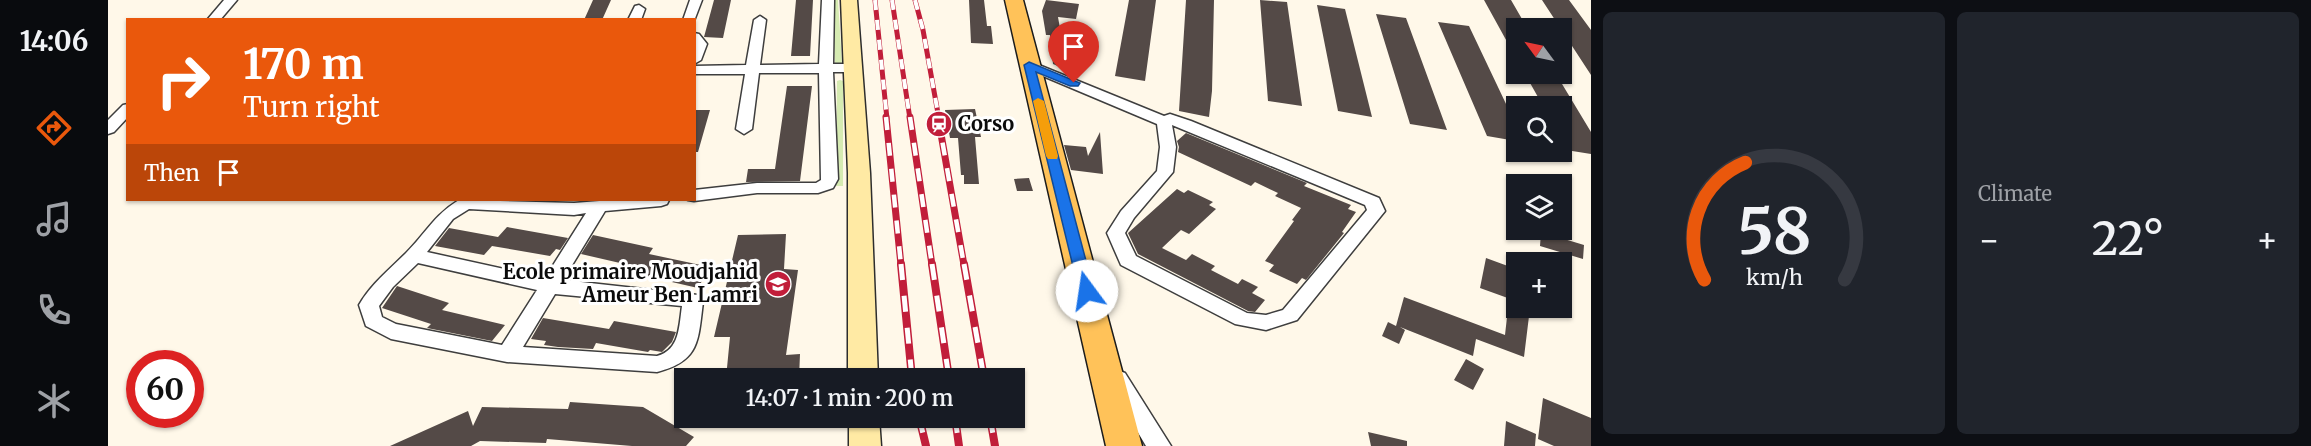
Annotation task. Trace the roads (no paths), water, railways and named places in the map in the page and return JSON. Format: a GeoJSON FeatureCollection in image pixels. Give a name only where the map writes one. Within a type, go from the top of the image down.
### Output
{"type":"FeatureCollection","features":[{"type":"Feature","properties":{"kind":"main road"},"geometry":{"type":"LineString","coordinates":[[1014,0],[1124,446]]}},
{"type":"Feature","properties":{"kind":"street"},"geometry":{"type":"LineString","coordinates":[[215,18],[231,0]]}},
{"type":"Feature","properties":{"kind":"street"},"geometry":{"type":"LineString","coordinates":[[690,18],[696,0]]}},
{"type":"Feature","properties":{"kind":"street"},"geometry":{"type":"LineString","coordinates":[[696,196],[757,188],[818,188],[830,180],[826,68],[828,0]]}},
{"type":"Feature","properties":{"kind":"street"},"geometry":{"type":"LineString","coordinates":[[849,0],[859,173],[864,368]]}},
{"type":"Feature","properties":{"kind":"street"},"geometry":{"type":"LineString","coordinates":[[744,129],[760,20]]}},
{"type":"Feature","properties":{"kind":"street"},"geometry":{"type":"LineString","coordinates":[[696,39],[700,44],[696,55]]}},
{"type":"Feature","properties":{"kind":"street"},"geometry":{"type":"LineString","coordinates":[[1029,65],[1164,121],[1170,119],[1186,124],[1372,202],[1376,211],[1290,315],[1277,322],[1263,324],[1242,319],[1128,260],[1116,233],[1126,215],[1165,172],[1168,147],[1164,121]]}},
{"type":"Feature","properties":{"kind":"street"},"geometry":{"type":"LineString","coordinates":[[696,70],[853,68]]}},
{"type":"Feature","properties":{"kind":"street"},"geometry":{"type":"LineString","coordinates":[[108,129],[126,110]]}},
{"type":"Feature","properties":{"kind":"street"},"geometry":{"type":"LineString","coordinates":[[414,256],[550,286],[692,300],[686,344],[680,356],[671,362],[657,364],[507,354],[390,332],[373,321],[369,305],[386,282],[414,256],[447,215],[466,203],[574,209],[651,201]]}},
{"type":"Feature","properties":{"kind":"street"},"geometry":{"type":"LineString","coordinates":[[507,354],[600,206]]}},
{"type":"Feature","properties":{"kind":"street"},"geometry":{"type":"LineString","coordinates":[[1104,359],[1159,446]]}},
{"type":"Feature","properties":{"kind":"street"},"geometry":{"type":"LineString","coordinates":[[864,428],[865,446]]}},
{"type":"Feature","properties":{"kind":"railway"},"geometry":{"type":"LineString","coordinates":[[875,0],[887,119]]}},
{"type":"Feature","properties":{"kind":"railway"},"geometry":{"type":"LineString","coordinates":[[892,0],[910,119]]}},
{"type":"Feature","properties":{"kind":"railway"},"geometry":{"type":"LineString","coordinates":[[915,0],[923,30],[939,119]]}},
{"type":"Feature","properties":{"kind":"railway"},"geometry":{"type":"LineString","coordinates":[[886,117],[901,265]]}},
{"type":"Feature","properties":{"kind":"railway"},"geometry":{"type":"LineString","coordinates":[[910,117],[932,265]]}},
{"type":"Feature","properties":{"kind":"railway"},"geometry":{"type":"LineString","coordinates":[[938,117],[964,265]]}},
{"type":"Feature","properties":{"kind":"railway"},"geometry":{"type":"LineString","coordinates":[[901,264],[911,368]]}},
{"type":"Feature","properties":{"kind":"railway"},"geometry":{"type":"LineString","coordinates":[[932,264],[948,368]]}},
{"type":"Feature","properties":{"kind":"railway"},"geometry":{"type":"LineString","coordinates":[[964,264],[982,368]]}},
{"type":"Feature","properties":{"kind":"railway"},"geometry":{"type":"LineString","coordinates":[[922,428],[926,446]]}},
{"type":"Feature","properties":{"kind":"railway"},"geometry":{"type":"LineString","coordinates":[[957,428],[959,446]]}},
{"type":"Feature","properties":{"kind":"railway"},"geometry":{"type":"LineString","coordinates":[[992,428],[995,446]]}},
{"type":"Feature","properties":{"kind":"place","name":"Corso"},"geometry":{"type":"Point","coordinates":[939,124]}},
{"type":"Feature","properties":{"kind":"place","name":"Ecole primaire Moudjahid Ameur Ben Lamri"},"geometry":{"type":"Point","coordinates":[778,284]}}]}
